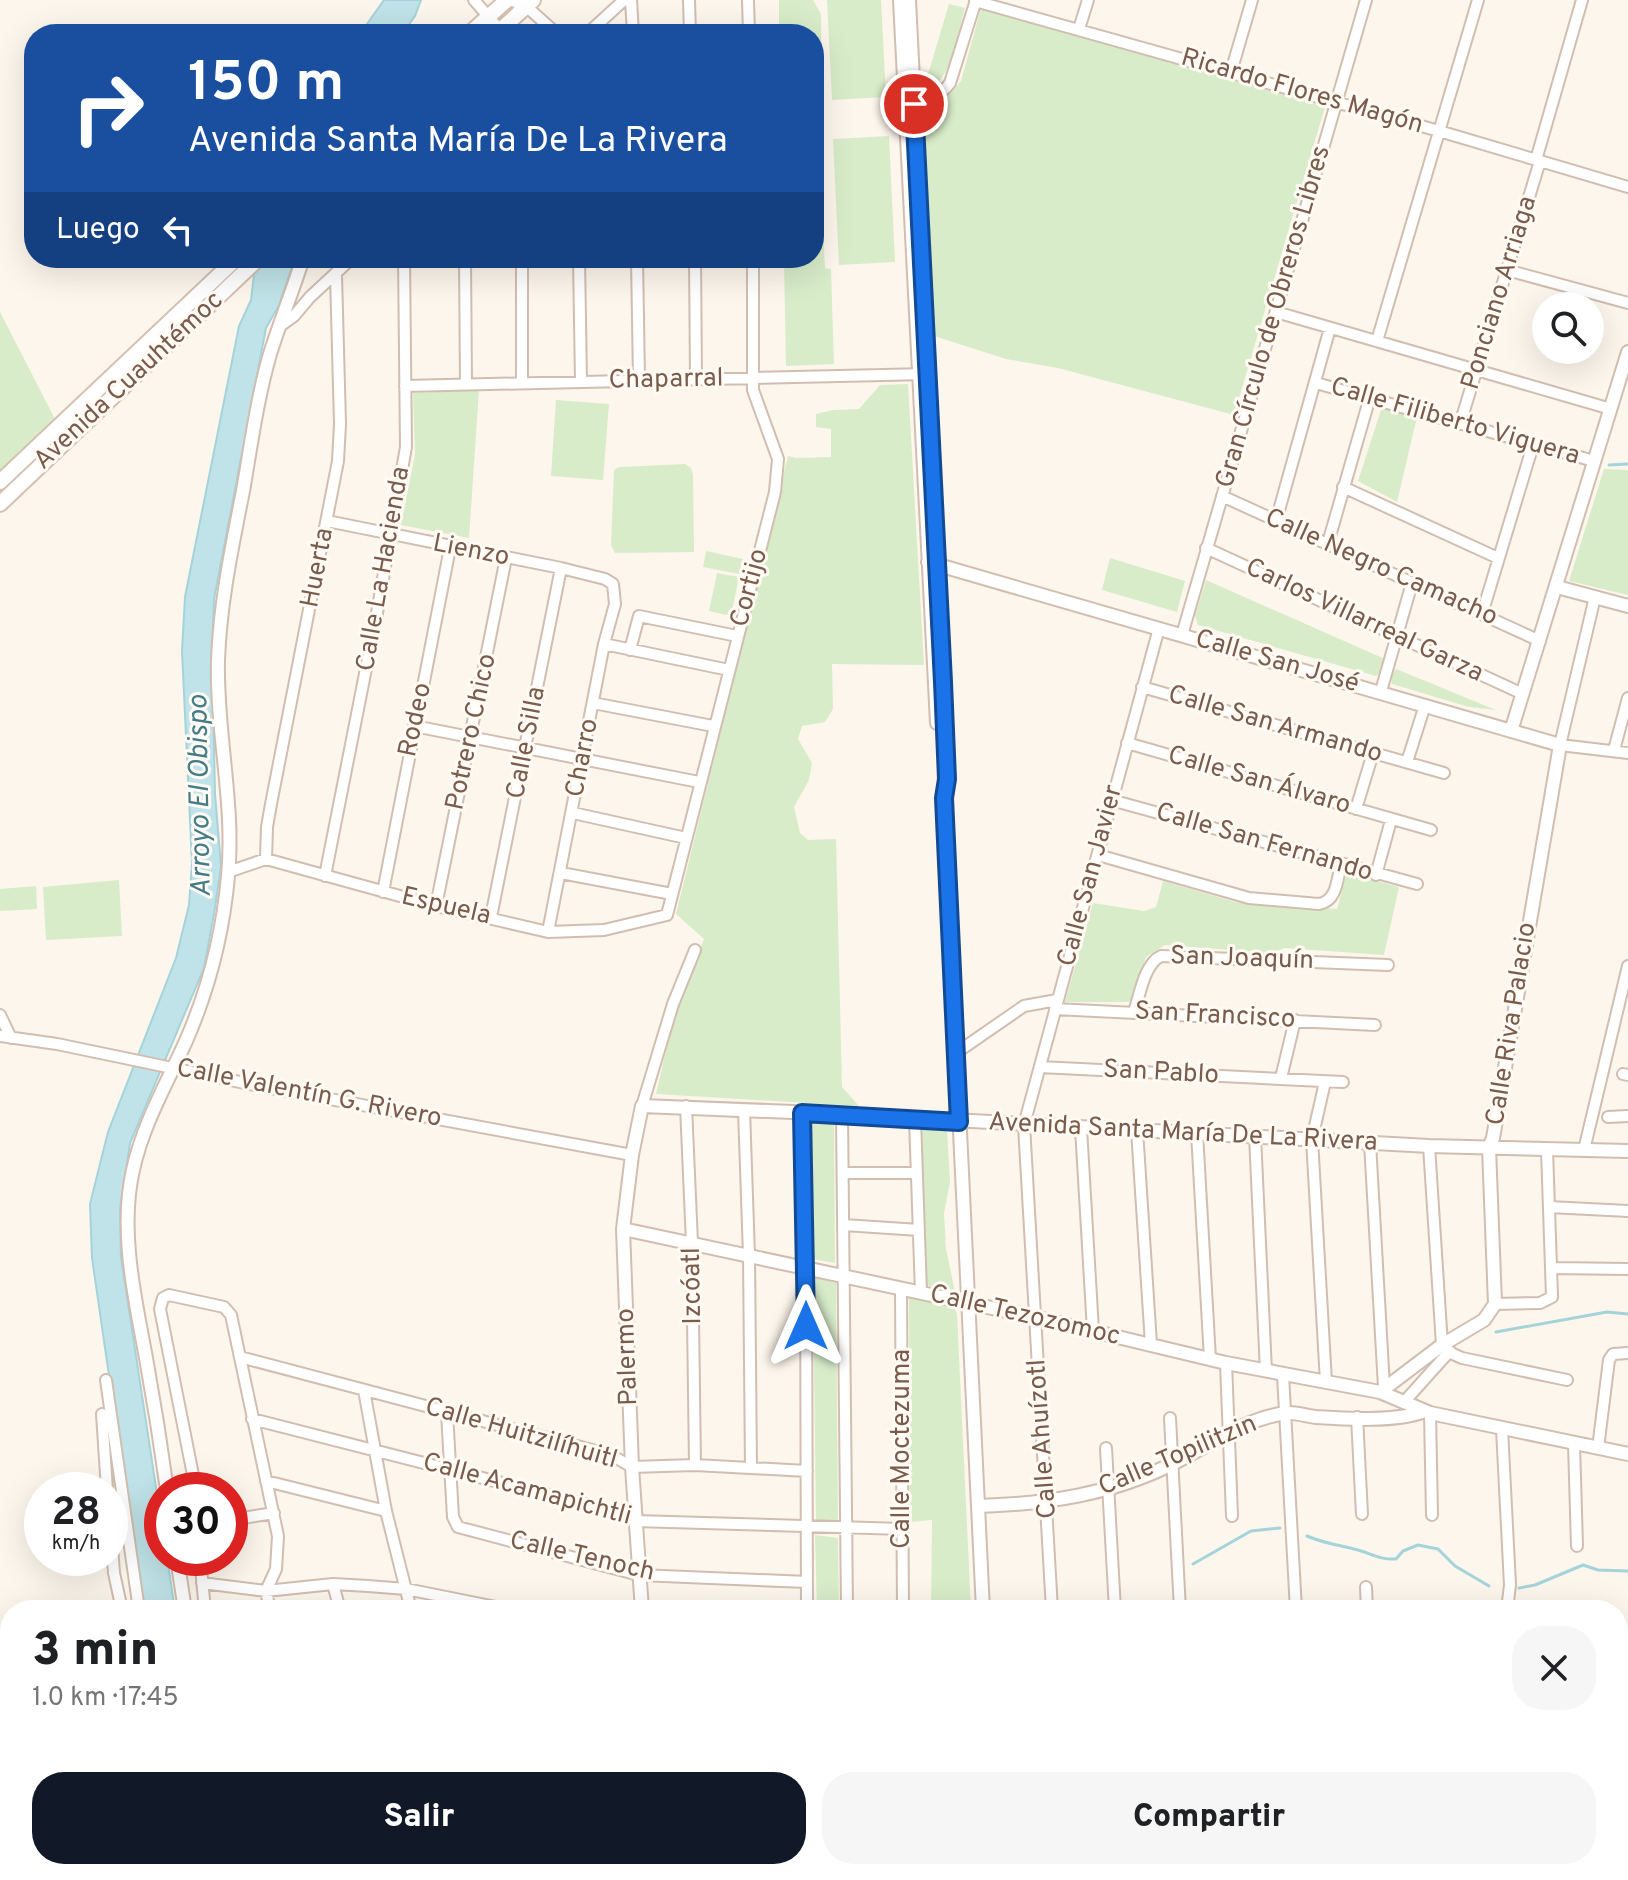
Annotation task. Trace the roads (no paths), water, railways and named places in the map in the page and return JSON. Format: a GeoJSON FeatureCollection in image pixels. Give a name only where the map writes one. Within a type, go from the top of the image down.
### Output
{"type":"FeatureCollection","features":[{"type":"Feature","properties":{"kind":"main road"},"geometry":{"type":"LineString","coordinates":[[479,24],[508,0]]}},
{"type":"Feature","properties":{"kind":"main road"},"geometry":{"type":"LineString","coordinates":[[507,24],[530,3]]}},
{"type":"Feature","properties":{"kind":"main road","name":"Avenida Cuauhtémoc"},"geometry":{"type":"LineString","coordinates":[[0,482],[238,268]]}},
{"type":"Feature","properties":{"kind":"main road","name":"Avenida Cuauhtémoc"},"geometry":{"type":"LineString","coordinates":[[0,504],[238,268]]}},
{"type":"Feature","properties":{"kind":"street"},"geometry":{"type":"LineString","coordinates":[[474,0],[492,24]]}},
{"type":"Feature","properties":{"kind":"street"},"geometry":{"type":"LineString","coordinates":[[508,0],[530,3],[548,24]]}},
{"type":"Feature","properties":{"kind":"street"},"geometry":{"type":"LineString","coordinates":[[598,24],[624,0]]}},
{"type":"Feature","properties":{"kind":"street"},"geometry":{"type":"LineString","coordinates":[[631,0],[632,24]]}},
{"type":"Feature","properties":{"kind":"street"},"geometry":{"type":"LineString","coordinates":[[689,0],[690,24]]}},
{"type":"Feature","properties":{"kind":"street"},"geometry":{"type":"LineString","coordinates":[[748,0],[749,24]]}},
{"type":"Feature","properties":{"kind":"street"},"geometry":{"type":"LineString","coordinates":[[900,0],[910,104]]}},
{"type":"Feature","properties":{"kind":"street"},"geometry":{"type":"LineString","coordinates":[[909,0],[910,104],[933,563],[940,784],[944,798],[983,1600]]}},
{"type":"Feature","properties":{"kind":"street"},"geometry":{"type":"LineString","coordinates":[[910,104],[940,94],[950,83],[976,0]]}},
{"type":"Feature","properties":{"kind":"street","name":"Ricardo Flores Magón"},"geometry":{"type":"LineString","coordinates":[[976,0],[1628,187]]}},
{"type":"Feature","properties":{"kind":"street"},"geometry":{"type":"LineString","coordinates":[[1079,29],[1088,0]]}},
{"type":"Feature","properties":{"kind":"street"},"geometry":{"type":"LineString","coordinates":[[1231,72],[1252,0]]}},
{"type":"Feature","properties":{"kind":"street","name":"Gran Círculo de Obreros Libres"},"geometry":{"type":"LineString","coordinates":[[1182,635],[1366,0]]}},
{"type":"Feature","properties":{"kind":"street"},"geometry":{"type":"LineString","coordinates":[[1377,341],[1478,0]]}},
{"type":"Feature","properties":{"kind":"street","name":"Ponciano Arriaga"},"geometry":{"type":"LineString","coordinates":[[1460,424],[1507,270],[1582,0]]}},
{"type":"Feature","properties":{"kind":"street"},"geometry":{"type":"LineString","coordinates":[[290,314],[300,268]]}},
{"type":"Feature","properties":{"kind":"street"},"geometry":{"type":"LineString","coordinates":[[164,1472],[133,1287],[129,1204],[132,1172],[170,1068],[187,1039],[213,967],[222,927],[229,830],[218,659],[223,606],[260,393],[280,326],[343,268]]}},
{"type":"Feature","properties":{"kind":"street","name":"Calle La Hacienda"},"geometry":{"type":"LineString","coordinates":[[325,876],[406,447],[404,268]]}},
{"type":"Feature","properties":{"kind":"street"},"geometry":{"type":"LineString","coordinates":[[465,268],[466,384]]}},
{"type":"Feature","properties":{"kind":"street"},"geometry":{"type":"LineString","coordinates":[[522,268],[522,383]]}},
{"type":"Feature","properties":{"kind":"street"},"geometry":{"type":"LineString","coordinates":[[579,268],[581,382]]}},
{"type":"Feature","properties":{"kind":"street"},"geometry":{"type":"LineString","coordinates":[[637,268],[639,380]]}},
{"type":"Feature","properties":{"kind":"street"},"geometry":{"type":"LineString","coordinates":[[695,268],[696,379]]}},
{"type":"Feature","properties":{"kind":"street","name":"Cortijo"},"geometry":{"type":"LineString","coordinates":[[667,915],[775,492],[778,459],[756,402],[753,378],[753,268]]}},
{"type":"Feature","properties":{"kind":"street"},"geometry":{"type":"LineString","coordinates":[[1507,270],[1628,303]]}},
{"type":"Feature","properties":{"kind":"street","name":"Huerta"},"geometry":{"type":"LineString","coordinates":[[266,859],[271,804],[338,461],[336,275]]}},
{"type":"Feature","properties":{"kind":"street"},"geometry":{"type":"LineString","coordinates":[[1276,312],[1611,409]]}},
{"type":"Feature","properties":{"kind":"street"},"geometry":{"type":"LineString","coordinates":[[1276,521],[1330,328]]}},
{"type":"Feature","properties":{"kind":"street"},"geometry":{"type":"LineString","coordinates":[[1511,731],[1594,461],[1611,409],[1624,382],[1628,352]]}},
{"type":"Feature","properties":{"kind":"street","name":"Chaparral"},"geometry":{"type":"LineString","coordinates":[[405,386],[923,374]]}},
{"type":"Feature","properties":{"kind":"street","name":"Calle Filiberto Viguera"},"geometry":{"type":"LineString","coordinates":[[1316,383],[1594,461]]}},
{"type":"Feature","properties":{"kind":"street"},"geometry":{"type":"LineString","coordinates":[[1328,543],[1370,397]]}},
{"type":"Feature","properties":{"kind":"street"},"geometry":{"type":"LineString","coordinates":[[1482,614],[1533,445]]}},
{"type":"Feature","properties":{"kind":"street"},"geometry":{"type":"LineString","coordinates":[[1343,487],[1498,558]]}},
{"type":"Feature","properties":{"kind":"street","name":"Calle Negro Camacho"},"geometry":{"type":"LineString","coordinates":[[1222,496],[1540,641]]}},
{"type":"Feature","properties":{"kind":"street","name":"Lienzo"},"geometry":{"type":"LineString","coordinates":[[327,521],[561,568],[605,579],[613,584]]}},
{"type":"Feature","properties":{"kind":"street","name":"Rodeo"},"geometry":{"type":"LineString","coordinates":[[383,892],[450,548]]}},
{"type":"Feature","properties":{"kind":"street","name":"Carlos Villarreal Garza"},"geometry":{"type":"LineString","coordinates":[[1206,548],[1523,694]]}},
{"type":"Feature","properties":{"kind":"street","name":"Potrero Chico"},"geometry":{"type":"LineString","coordinates":[[436,906],[506,558]]}},
{"type":"Feature","properties":{"kind":"street","name":"Calle San José"},"geometry":{"type":"LineString","coordinates":[[933,563],[1560,745],[1628,753]]}},
{"type":"Feature","properties":{"kind":"street","name":"Calle Silla"},"geometry":{"type":"LineString","coordinates":[[491,917],[561,568]]}},
{"type":"Feature","properties":{"kind":"street"},"geometry":{"type":"LineString","coordinates":[[1381,691],[1412,583]]}},
{"type":"Feature","properties":{"kind":"street","name":"Charro"},"geometry":{"type":"LineString","coordinates":[[548,932],[604,644],[615,604],[613,584]]}},
{"type":"Feature","properties":{"kind":"street"},"geometry":{"type":"LineString","coordinates":[[1557,587],[1628,606]]}},
{"type":"Feature","properties":{"kind":"street"},"geometry":{"type":"LineString","coordinates":[[1560,745],[1595,597]]}},
{"type":"Feature","properties":{"kind":"street"},"geometry":{"type":"LineString","coordinates":[[630,650],[639,616],[737,636]]}},
{"type":"Feature","properties":{"kind":"street","name":"Calle San Javier"},"geometry":{"type":"LineString","coordinates":[[1024,1125],[1159,628]]}},
{"type":"Feature","properties":{"kind":"street"},"geometry":{"type":"LineString","coordinates":[[604,644],[729,670]]}},
{"type":"Feature","properties":{"kind":"street","name":"Calle San Armando"},"geometry":{"type":"LineString","coordinates":[[1142,687],[1444,773]]}},
{"type":"Feature","properties":{"kind":"street"},"geometry":{"type":"LineString","coordinates":[[1614,750],[1628,698]]}},
{"type":"Feature","properties":{"kind":"street"},"geometry":{"type":"LineString","coordinates":[[593,703],[713,726]]}},
{"type":"Feature","properties":{"kind":"street"},"geometry":{"type":"LineString","coordinates":[[1407,762],[1425,705]]}},
{"type":"Feature","properties":{"kind":"street"},"geometry":{"type":"LineString","coordinates":[[414,726],[699,782]]}},
{"type":"Feature","properties":{"kind":"street","name":"Calle San Álvaro"},"geometry":{"type":"LineString","coordinates":[[1127,743],[1431,830]]}},
{"type":"Feature","properties":{"kind":"street","name":"Calle Riva Palacio"},"geometry":{"type":"LineString","coordinates":[[1495,1304],[1489,1148],[1496,1123],[1560,745]]}},
{"type":"Feature","properties":{"kind":"street"},"geometry":{"type":"LineString","coordinates":[[1356,809],[1373,753]]}},
{"type":"Feature","properties":{"kind":"street","name":"Calle San Fernando"},"geometry":{"type":"LineString","coordinates":[[1111,800],[1417,884]]}},
{"type":"Feature","properties":{"kind":"street"},"geometry":{"type":"LineString","coordinates":[[573,813],[686,838]]}},
{"type":"Feature","properties":{"kind":"street"},"geometry":{"type":"LineString","coordinates":[[1376,875],[1391,820]]}},
{"type":"Feature","properties":{"kind":"street"},"geometry":{"type":"LineString","coordinates":[[1098,855],[1249,898],[1319,904],[1330,901],[1341,864]]}},
{"type":"Feature","properties":{"kind":"street"},"geometry":{"type":"LineString","coordinates":[[228,872],[266,859]]}},
{"type":"Feature","properties":{"kind":"street","name":"Espuela"},"geometry":{"type":"LineString","coordinates":[[266,859],[436,906],[548,932],[604,930],[667,915]]}},
{"type":"Feature","properties":{"kind":"street"},"geometry":{"type":"LineString","coordinates":[[561,873],[672,894]]}},
{"type":"Feature","properties":{"kind":"street"},"geometry":{"type":"LineString","coordinates":[[642,1106],[673,1004],[695,950]]}},
{"type":"Feature","properties":{"kind":"street","name":"San Joaquín"},"geometry":{"type":"LineString","coordinates":[[1134,1012],[1148,970],[1154,959],[1161,956],[1388,965]]}},
{"type":"Feature","properties":{"kind":"street"},"geometry":{"type":"LineString","coordinates":[[1584,1150],[1623,1012],[1628,966]]}},
{"type":"Feature","properties":{"kind":"street","name":"San Francisco"},"geometry":{"type":"LineString","coordinates":[[956,1053],[1024,1006],[1056,1005],[1375,1025]]}},
{"type":"Feature","properties":{"kind":"street","name":"Calle Valentín G. Rivero"},"geometry":{"type":"LineString","coordinates":[[0,1015],[6,1037],[632,1155]]}},
{"type":"Feature","properties":{"kind":"street"},"geometry":{"type":"LineString","coordinates":[[1281,1078],[1295,1020]]}},
{"type":"Feature","properties":{"kind":"street","name":"San Pablo"},"geometry":{"type":"LineString","coordinates":[[1040,1067],[1343,1082]]}},
{"type":"Feature","properties":{"kind":"street"},"geometry":{"type":"LineString","coordinates":[[1325,1082],[1312,1139],[1326,1382]]}},
{"type":"Feature","properties":{"kind":"street","name":"Avenida Santa María De La Rivera"},"geometry":{"type":"LineString","coordinates":[[642,1106],[1429,1146],[1628,1151]]}},
{"type":"Feature","properties":{"kind":"street","name":"Palermo"},"geometry":{"type":"LineString","coordinates":[[641,1600],[632,1467],[623,1229],[632,1155],[642,1106]]}},
{"type":"Feature","properties":{"kind":"street","name":"Izcóatl"},"geometry":{"type":"LineString","coordinates":[[686,1106],[692,1243],[695,1465]]}},
{"type":"Feature","properties":{"kind":"street"},"geometry":{"type":"LineString","coordinates":[[744,1110],[751,1468]]}},
{"type":"Feature","properties":{"kind":"street"},"geometry":{"type":"LineString","coordinates":[[802,1113],[806,1268],[807,1600]]}},
{"type":"Feature","properties":{"kind":"street"},"geometry":{"type":"LineString","coordinates":[[842,1114],[847,1600]]}},
{"type":"Feature","properties":{"kind":"street"},"geometry":{"type":"LineString","coordinates":[[1608,1117],[1628,1116]]}},
{"type":"Feature","properties":{"kind":"street"},"geometry":{"type":"LineString","coordinates":[[915,1119],[921,1293]]}},
{"type":"Feature","properties":{"kind":"street","name":"Calle Ahuízotl"},"geometry":{"type":"LineString","coordinates":[[1024,1125],[1052,1600]]}},
{"type":"Feature","properties":{"kind":"street"},"geometry":{"type":"LineString","coordinates":[[1081,1128],[1093,1331]]}},
{"type":"Feature","properties":{"kind":"street"},"geometry":{"type":"LineString","coordinates":[[1137,1130],[1151,1344]]}},
{"type":"Feature","properties":{"kind":"street"},"geometry":{"type":"LineString","coordinates":[[1197,1133],[1210,1359]]}},
{"type":"Feature","properties":{"kind":"street"},"geometry":{"type":"LineString","coordinates":[[1255,1136],[1266,1371]]}},
{"type":"Feature","properties":{"kind":"street"},"geometry":{"type":"LineString","coordinates":[[1370,1143],[1382,1390]]}},
{"type":"Feature","properties":{"kind":"street"},"geometry":{"type":"LineString","coordinates":[[1404,1402],[1446,1348],[1429,1146]]}},
{"type":"Feature","properties":{"kind":"street"},"geometry":{"type":"LineString","coordinates":[[1382,1390],[1484,1320],[1495,1304],[1549,1301],[1552,1268],[1547,1150]]}},
{"type":"Feature","properties":{"kind":"street"},"geometry":{"type":"LineString","coordinates":[[843,1173],[917,1173]]}},
{"type":"Feature","properties":{"kind":"street"},"geometry":{"type":"LineString","coordinates":[[1549,1207],[1628,1211]]}},
{"type":"Feature","properties":{"kind":"street"},"geometry":{"type":"LineString","coordinates":[[844,1225],[919,1230]]}},
{"type":"Feature","properties":{"kind":"street","name":"Calle Tezozomoc"},"geometry":{"type":"LineString","coordinates":[[623,1229],[1034,1317],[1226,1363],[1382,1390],[1428,1412]]}},
{"type":"Feature","properties":{"kind":"street"},"geometry":{"type":"LineString","coordinates":[[1552,1268],[1628,1269]]}},
{"type":"Feature","properties":{"kind":"street","name":"Calle Moctezuma"},"geometry":{"type":"LineString","coordinates":[[901,1289],[903,1600]]}},
{"type":"Feature","properties":{"kind":"street"},"geometry":{"type":"LineString","coordinates":[[192,1472],[160,1309],[163,1298],[169,1295],[224,1307],[230,1312],[274,1513],[278,1553],[276,1569],[266,1591],[268,1600]]}},
{"type":"Feature","properties":{"kind":"street"},"geometry":{"type":"LineString","coordinates":[[1446,1348],[1462,1358],[1567,1380]]}},
{"type":"Feature","properties":{"kind":"street"},"geometry":{"type":"LineString","coordinates":[[1598,1448],[1609,1360],[1613,1354],[1628,1353]]}},
{"type":"Feature","properties":{"kind":"street","name":"Calle Huitzilíhuitl"},"geometry":{"type":"LineString","coordinates":[[240,1357],[611,1455],[632,1467],[695,1465],[807,1471]]}},
{"type":"Feature","properties":{"kind":"street"},"geometry":{"type":"LineString","coordinates":[[1226,1363],[1232,1516]]}},
{"type":"Feature","properties":{"kind":"street"},"geometry":{"type":"LineString","coordinates":[[1283,1375],[1295,1600]]}},
{"type":"Feature","properties":{"kind":"street"},"geometry":{"type":"LineString","coordinates":[[106,1380],[138,1600]]}},
{"type":"Feature","properties":{"kind":"street"},"geometry":{"type":"LineString","coordinates":[[364,1390],[386,1511],[409,1600]]}},
{"type":"Feature","properties":{"kind":"street"},"geometry":{"type":"LineString","coordinates":[[1432,1515],[1428,1412],[1628,1454]]}},
{"type":"Feature","properties":{"kind":"street","name":"Calle Topilitzin"},"geometry":{"type":"LineString","coordinates":[[979,1506],[1047,1503],[1108,1487],[1174,1463],[1229,1431],[1286,1413],[1357,1417],[1428,1412]]}},
{"type":"Feature","properties":{"kind":"street"},"geometry":{"type":"LineString","coordinates":[[447,1413],[450,1471]]}},
{"type":"Feature","properties":{"kind":"street"},"geometry":{"type":"LineString","coordinates":[[102,1414],[106,1472]]}},
{"type":"Feature","properties":{"kind":"street"},"geometry":{"type":"LineString","coordinates":[[1357,1417],[1362,1514]]}},
{"type":"Feature","properties":{"kind":"street"},"geometry":{"type":"LineString","coordinates":[[1170,1418],[1180,1600]]}},
{"type":"Feature","properties":{"kind":"street","name":"Calle Acamapichtli"},"geometry":{"type":"LineString","coordinates":[[252,1419],[619,1513],[635,1521],[903,1529]]}},
{"type":"Feature","properties":{"kind":"street"},"geometry":{"type":"LineString","coordinates":[[1502,1429],[1508,1600]]}},
{"type":"Feature","properties":{"kind":"street"},"geometry":{"type":"LineString","coordinates":[[1574,1444],[1577,1546]]}},
{"type":"Feature","properties":{"kind":"street"},"geometry":{"type":"LineString","coordinates":[[1106,1448],[1114,1600]]}},
{"type":"Feature","properties":{"kind":"street","name":"Calle Tenoch"},"geometry":{"type":"LineString","coordinates":[[450,1471],[456,1525],[639,1575],[807,1582]]}},
{"type":"Feature","properties":{"kind":"street"},"geometry":{"type":"LineString","coordinates":[[266,1481],[386,1511]]}},
{"type":"Feature","properties":{"kind":"street"},"geometry":{"type":"LineString","coordinates":[[248,1517],[274,1513]]}},
{"type":"Feature","properties":{"kind":"street"},"geometry":{"type":"LineString","coordinates":[[115,1576],[120,1600]]}},
{"type":"Feature","properties":{"kind":"street"},"geometry":{"type":"LineString","coordinates":[[180,1576],[183,1600]]}},
{"type":"Feature","properties":{"kind":"street"},"geometry":{"type":"LineString","coordinates":[[201,1576],[204,1600]]}},
{"type":"Feature","properties":{"kind":"street"},"geometry":{"type":"LineString","coordinates":[[202,1583],[266,1591],[333,1584],[406,1589],[452,1600]]}},
{"type":"Feature","properties":{"kind":"street"},"geometry":{"type":"LineString","coordinates":[[333,1584],[337,1600]]}},
{"type":"Feature","properties":{"kind":"street"},"geometry":{"type":"LineString","coordinates":[[1366,1587],[1367,1600]]}},
{"type":"Feature","properties":{"kind":"water"},"geometry":{"type":"Polygon","coordinates":[[[384,0],[421,0],[409,24],[367,24],[384,0]]]}},
{"type":"Feature","properties":{"kind":"water","name":"Arroyo El Obispo"},"geometry":{"type":"Polygon","coordinates":[[[255,268],[292,268],[279,305],[266,328],[214,599],[215,794],[221,866],[215,908],[204,968],[130,1143],[120,1209],[121,1257],[154,1472],[144,1472],[144,1576],[170,1576],[173,1600],[142,1600],[128,1506],[128,1472],[123,1472],[92,1258],[90,1204],[108,1132],[176,958],[189,905],[192,863],[182,651],[185,597],[239,326],[251,300],[255,268]]]}},
{"type":"Feature","properties":{"kind":"waterway"},"geometry":{"type":"LineString","coordinates":[[1609,465],[1628,464]]}},
{"type":"Feature","properties":{"kind":"waterway"},"geometry":{"type":"LineString","coordinates":[[1496,1332],[1607,1312],[1628,1314]]}},
{"type":"Feature","properties":{"kind":"waterway"},"geometry":{"type":"LineString","coordinates":[[1193,1564],[1251,1531],[1280,1528]]}},
{"type":"Feature","properties":{"kind":"waterway"},"geometry":{"type":"LineString","coordinates":[[1307,1536],[1386,1559],[1396,1559],[1403,1551],[1418,1545],[1438,1549],[1455,1566],[1489,1586]]}},
{"type":"Feature","properties":{"kind":"waterway"},"geometry":{"type":"LineString","coordinates":[[1519,1588],[1535,1585],[1583,1565],[1598,1570],[1628,1571]]}}]}
